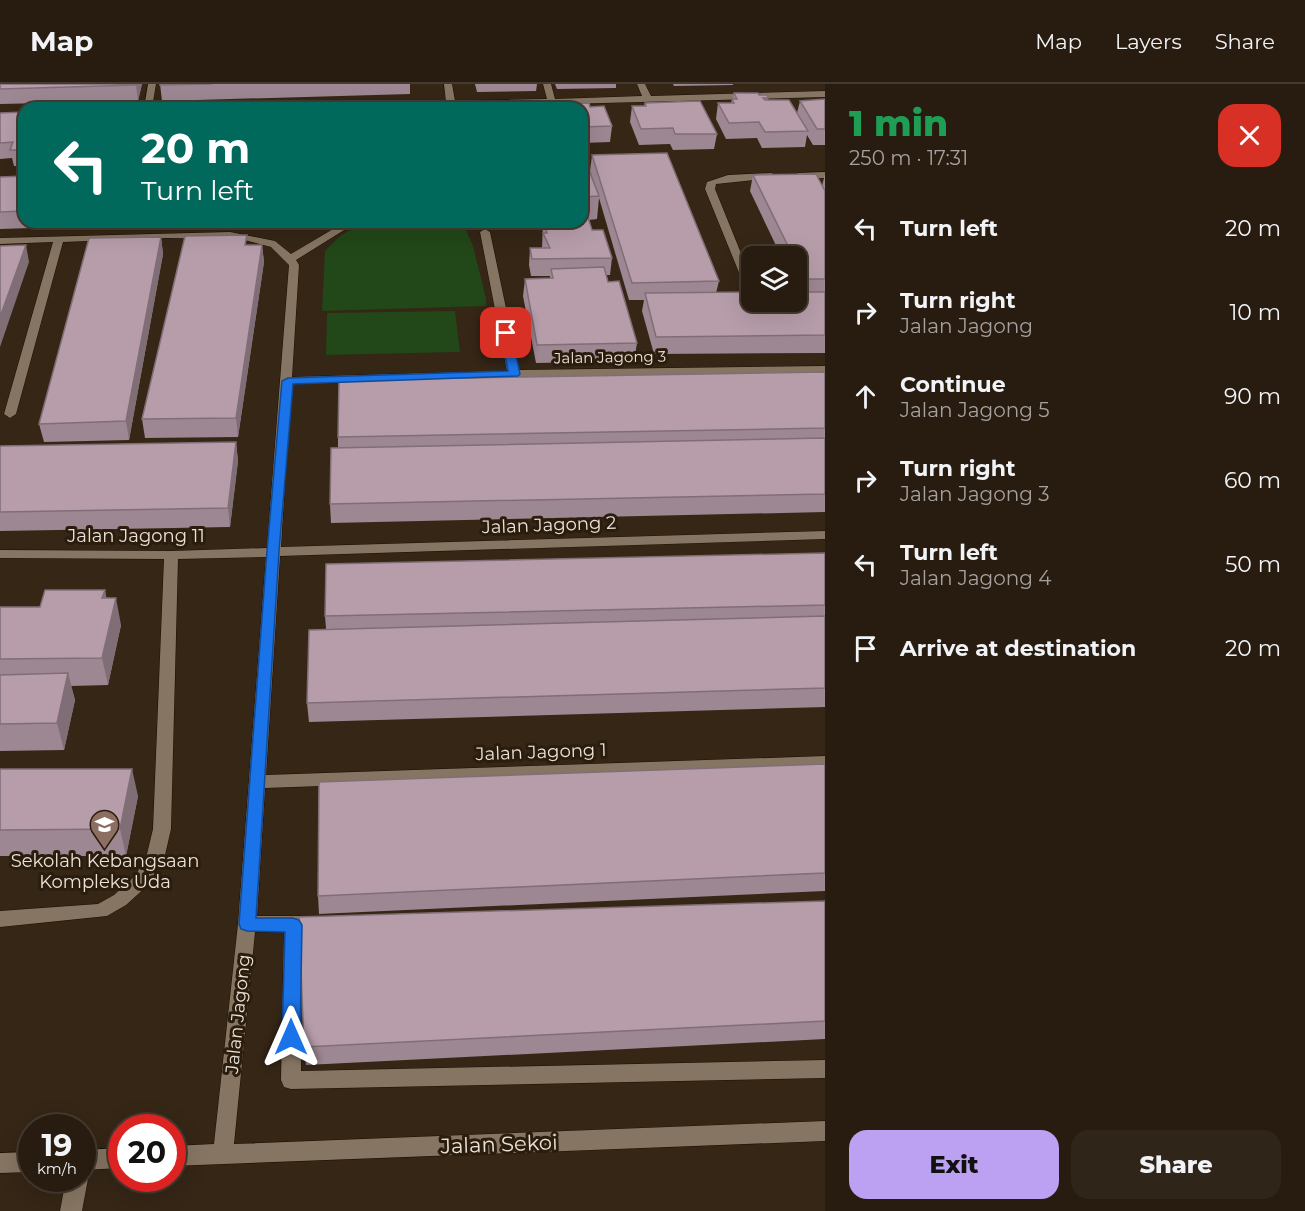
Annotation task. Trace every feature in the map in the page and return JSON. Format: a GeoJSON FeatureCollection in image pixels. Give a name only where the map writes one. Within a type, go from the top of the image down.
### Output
{"type":"FeatureCollection","features":[{"type":"Feature","properties":{"kind":"street"},"geometry":{"type":"LineString","coordinates":[[149,102],[152,84]]}},
{"type":"Feature","properties":{"kind":"street"},"geometry":{"type":"LineString","coordinates":[[448,84],[451,102]]}},
{"type":"Feature","properties":{"kind":"street"},"geometry":{"type":"LineString","coordinates":[[547,84],[552,102],[825,94]]}},
{"type":"Feature","properties":{"kind":"street"},"geometry":{"type":"LineString","coordinates":[[641,84],[648,100]]}},
{"type":"Feature","properties":{"kind":"street"},"geometry":{"type":"LineString","coordinates":[[745,84],[752,96]]}},
{"type":"Feature","properties":{"kind":"street"},"geometry":{"type":"LineString","coordinates":[[741,266],[710,189],[712,182],[728,178],[825,175]]}},
{"type":"Feature","properties":{"kind":"street"},"geometry":{"type":"LineString","coordinates":[[0,241],[231,235],[256,238],[274,244],[292,262],[343,228]]}},
{"type":"Feature","properties":{"kind":"street"},"geometry":{"type":"LineString","coordinates":[[485,232],[514,374]]}},
{"type":"Feature","properties":{"kind":"street"},"geometry":{"type":"LineString","coordinates":[[10,414],[59,239]]}},
{"type":"Feature","properties":{"kind":"street","name":"Jalan Jagong"},"geometry":{"type":"LineString","coordinates":[[224,1154],[259,782],[273,551],[288,381],[292,262]]}},
{"type":"Feature","properties":{"kind":"street","name":"Jalan Jagong 3"},"geometry":{"type":"LineString","coordinates":[[288,381],[514,374],[825,370]]}},
{"type":"Feature","properties":{"kind":"street","name":"Jalan Jagong 2"},"geometry":{"type":"LineString","coordinates":[[273,551],[825,535]]}},
{"type":"Feature","properties":{"kind":"street","name":"Jalan Jagong 11"},"geometry":{"type":"LineString","coordinates":[[0,554],[171,555],[273,551]]}},
{"type":"Feature","properties":{"kind":"street"},"geometry":{"type":"LineString","coordinates":[[0,919],[101,911],[120,900],[142,880],[156,855],[162,828],[171,555]]}},
{"type":"Feature","properties":{"kind":"street","name":"Jalan Jagong 1"},"geometry":{"type":"LineString","coordinates":[[259,782],[825,762]]}},
{"type":"Feature","properties":{"kind":"street"},"geometry":{"type":"LineString","coordinates":[[247,924],[317,924]]}},
{"type":"Feature","properties":{"kind":"street"},"geometry":{"type":"LineString","coordinates":[[293,925],[291,1080],[825,1069]]}},
{"type":"Feature","properties":{"kind":"street","name":"Jalan Sekoi"},"geometry":{"type":"LineString","coordinates":[[186,1155],[825,1131]]}},
{"type":"Feature","properties":{"kind":"street"},"geometry":{"type":"LineString","coordinates":[[0,1163],[18,1162]]}},
{"type":"Feature","properties":{"kind":"street"},"geometry":{"type":"LineString","coordinates":[[71,1211],[75,1192]]}},
{"type":"Feature","properties":{"kind":"green space"},"geometry":{"type":"Polygon","coordinates":[[[354,228],[465,228],[473,246],[486,306],[322,311],[325,251],[340,236],[354,228]]]}},
{"type":"Feature","properties":{"kind":"green space"},"geometry":{"type":"Polygon","coordinates":[[[455,311],[460,352],[326,355],[327,313],[455,311]]]}},
{"type":"Feature","properties":{"kind":"building"},"geometry":{"type":"Polygon","coordinates":[[[0,84],[136,84],[136,85],[0,89],[0,84]]]}},
{"type":"Feature","properties":{"kind":"building"},"geometry":{"type":"Polygon","coordinates":[[[160,84],[212,84],[160,85],[160,84]]]}},
{"type":"Feature","properties":{"kind":"building"},"geometry":{"type":"Polygon","coordinates":[[[734,93],[767,95],[768,98],[763,98],[765,100],[789,100],[808,131],[765,132],[759,122],[729,123],[718,103],[734,103],[732,99],[737,99],[734,93]]]}},
{"type":"Feature","properties":{"kind":"building"},"geometry":{"type":"Polygon","coordinates":[[[825,99],[825,129],[817,129],[800,101],[825,99]]]}},
{"type":"Feature","properties":{"kind":"building"},"geometry":{"type":"Polygon","coordinates":[[[700,101],[717,134],[675,134],[673,128],[641,129],[632,106],[646,106],[645,103],[700,101]]]}},
{"type":"Feature","properties":{"kind":"building"},"geometry":{"type":"Polygon","coordinates":[[[588,103],[590,107],[604,106],[612,126],[588,127],[588,103]]]}},
{"type":"Feature","properties":{"kind":"building"},"geometry":{"type":"Polygon","coordinates":[[[18,112],[18,150],[10,150],[13,142],[0,143],[0,113],[18,112]]]}},
{"type":"Feature","properties":{"kind":"building"},"geometry":{"type":"Polygon","coordinates":[[[667,153],[719,281],[632,283],[592,155],[667,153]]]}},
{"type":"Feature","properties":{"kind":"building"},"geometry":{"type":"Polygon","coordinates":[[[588,168],[599,196],[588,197],[588,168]]]}},
{"type":"Feature","properties":{"kind":"building"},"geometry":{"type":"Polygon","coordinates":[[[816,174],[825,191],[825,279],[807,279],[807,246],[788,246],[753,175],[816,174]]]}},
{"type":"Feature","properties":{"kind":"building"},"geometry":{"type":"Polygon","coordinates":[[[18,176],[18,211],[0,212],[0,177],[18,176]]]}},
{"type":"Feature","properties":{"kind":"building"},"geometry":{"type":"Polygon","coordinates":[[[588,217],[592,230],[603,230],[612,258],[532,259],[530,248],[550,248],[543,233],[547,233],[546,228],[588,228],[588,217]]]}},
{"type":"Feature","properties":{"kind":"building"},"geometry":{"type":"Polygon","coordinates":[[[247,235],[245,245],[262,245],[236,418],[142,419],[185,236],[247,235]]]}},
{"type":"Feature","properties":{"kind":"building"},"geometry":{"type":"Polygon","coordinates":[[[161,237],[126,421],[39,424],[89,238],[161,237]]]}},
{"type":"Feature","properties":{"kind":"building"},"geometry":{"type":"Polygon","coordinates":[[[26,245],[0,317],[0,246],[26,245]]]}},
{"type":"Feature","properties":{"kind":"building"},"geometry":{"type":"Polygon","coordinates":[[[604,267],[608,282],[619,281],[637,343],[537,345],[525,279],[553,278],[551,269],[604,267]]]}},
{"type":"Feature","properties":{"kind":"building"},"geometry":{"type":"Polygon","coordinates":[[[741,292],[741,312],[807,312],[807,292],[825,292],[825,335],[656,337],[645,293],[741,292]]]}},
{"type":"Feature","properties":{"kind":"building"},"geometry":{"type":"Polygon","coordinates":[[[825,372],[825,428],[338,437],[339,380],[825,372]]]}},
{"type":"Feature","properties":{"kind":"building"},"geometry":{"type":"Polygon","coordinates":[[[825,438],[825,494],[330,504],[331,448],[825,438]]]}},
{"type":"Feature","properties":{"kind":"building"},"geometry":{"type":"Polygon","coordinates":[[[236,442],[228,508],[0,512],[0,446],[236,442]]]}},
{"type":"Feature","properties":{"kind":"building"},"geometry":{"type":"Polygon","coordinates":[[[825,553],[825,605],[325,616],[326,564],[825,553]]]}},
{"type":"Feature","properties":{"kind":"building"},"geometry":{"type":"Polygon","coordinates":[[[45,590],[105,590],[102,598],[116,598],[102,658],[0,659],[0,607],[40,607],[45,590]]]}},
{"type":"Feature","properties":{"kind":"building"},"geometry":{"type":"Polygon","coordinates":[[[825,616],[825,688],[307,703],[309,630],[825,616]]]}},
{"type":"Feature","properties":{"kind":"building"},"geometry":{"type":"Polygon","coordinates":[[[68,673],[57,723],[0,724],[0,675],[68,673]]]}},
{"type":"Feature","properties":{"kind":"building"},"geometry":{"type":"Polygon","coordinates":[[[825,764],[825,873],[318,896],[319,782],[825,764]]]}},
{"type":"Feature","properties":{"kind":"building"},"geometry":{"type":"Polygon","coordinates":[[[0,769],[132,769],[120,829],[0,830],[0,769]]]}},
{"type":"Feature","properties":{"kind":"building"},"geometry":{"type":"Polygon","coordinates":[[[825,901],[825,1021],[304,1047],[299,917],[825,901]]]}},
{"type":"Feature","properties":{"kind":"place","name":"Sekolah Kebangsaan Kompleks Uda"},"geometry":{"type":"Point","coordinates":[105,850]}},
{"type":"Feature","properties":{"kind":"route"},"geometry":{"type":"LineString","coordinates":[[291,1037],[293,925],[247,924],[259,782],[273,551],[288,381],[514,374],[506,333]]}}]}
